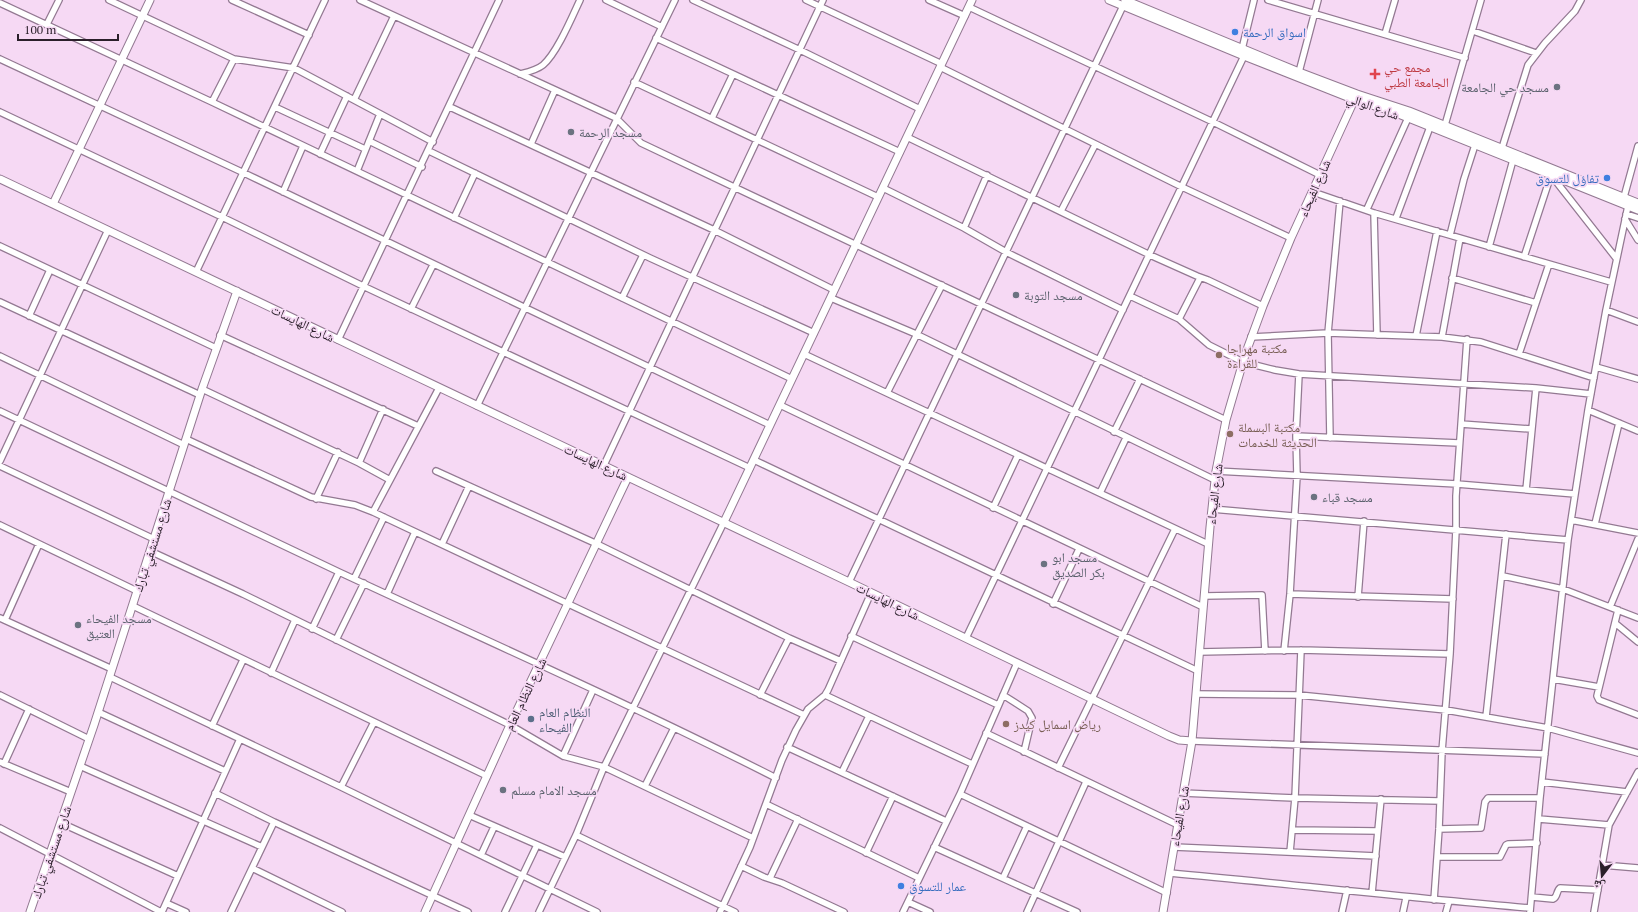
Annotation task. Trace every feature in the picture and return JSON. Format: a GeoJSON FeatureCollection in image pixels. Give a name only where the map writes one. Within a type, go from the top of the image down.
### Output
{"type":"FeatureCollection","features":[{"type":"Feature","properties":{"kind":"street"},"geometry":{"type":"LineString","coordinates":[[47,24],[59,0]]}},
{"type":"Feature","properties":{"kind":"street"},"geometry":{"type":"LineString","coordinates":[[109,0],[234,58],[246,62],[294,68],[433,142]]}},
{"type":"Feature","properties":{"kind":"street"},"geometry":{"type":"LineString","coordinates":[[53,204],[101,106],[150,0]]}},
{"type":"Feature","properties":{"kind":"street"},"geometry":{"type":"LineString","coordinates":[[232,0],[309,35]]}},
{"type":"Feature","properties":{"kind":"street"},"geometry":{"type":"LineString","coordinates":[[196,272],[325,0]]}},
{"type":"Feature","properties":{"kind":"street"},"geometry":{"type":"LineString","coordinates":[[360,0],[616,118],[642,143],[1226,420]]}},
{"type":"Feature","properties":{"kind":"street"},"geometry":{"type":"LineString","coordinates":[[338,340],[422,167],[500,0]]}},
{"type":"Feature","properties":{"kind":"street"},"geometry":{"type":"LineString","coordinates":[[520,74],[538,68],[546,63],[556,47],[580,0]]}},
{"type":"Feature","properties":{"kind":"street"},"geometry":{"type":"LineString","coordinates":[[606,0],[662,27]]}},
{"type":"Feature","properties":{"kind":"street"},"geometry":{"type":"LineString","coordinates":[[477,406],[570,218],[616,118],[675,0]]}},
{"type":"Feature","properties":{"kind":"street"},"geometry":{"type":"LineString","coordinates":[[693,0],[800,50],[920,109]]}},
{"type":"Feature","properties":{"kind":"street"},"geometry":{"type":"LineString","coordinates":[[806,0],[941,65],[1095,145],[1291,238]]}},
{"type":"Feature","properties":{"kind":"street"},"geometry":{"type":"LineString","coordinates":[[604,465],[734,187],[824,0]]}},
{"type":"Feature","properties":{"kind":"street"},"geometry":{"type":"LineString","coordinates":[[929,0],[965,16]]}},
{"type":"Feature","properties":{"kind":"street"},"geometry":{"type":"LineString","coordinates":[[539,912],[576,835],[604,766],[754,460],[972,0]]}},
{"type":"Feature","properties":{"kind":"street","name":"شارع الوالي"},"geometry":{"type":"LineString","coordinates":[[1110,0],[1124,3],[1243,53],[1551,174],[1638,210]]}},
{"type":"Feature","properties":{"kind":"street"},"geometry":{"type":"LineString","coordinates":[[966,638],[1213,122],[1243,53],[1254,0]]}},
{"type":"Feature","properties":{"kind":"street"},"geometry":{"type":"LineString","coordinates":[[1268,0],[1465,58]]}},
{"type":"Feature","properties":{"kind":"street"},"geometry":{"type":"LineString","coordinates":[[1299,72],[1318,0]]}},
{"type":"Feature","properties":{"kind":"street"},"geometry":{"type":"LineString","coordinates":[[1385,34],[1395,0]]}},
{"type":"Feature","properties":{"kind":"street"},"geometry":{"type":"LineString","coordinates":[[1445,125],[1481,0]]}},
{"type":"Feature","properties":{"kind":"street"},"geometry":{"type":"LineString","coordinates":[[1502,148],[1528,65],[1536,53],[1575,10],[1581,0]]}},
{"type":"Feature","properties":{"kind":"street"},"geometry":{"type":"LineString","coordinates":[[0,3],[212,102],[792,379]]}},
{"type":"Feature","properties":{"kind":"street"},"geometry":{"type":"LineString","coordinates":[[849,582],[1124,3]]}},
{"type":"Feature","properties":{"kind":"street","name":"شارع الوالي"},"geometry":{"type":"LineString","coordinates":[[1124,3],[1138,3],[1243,53],[1299,72],[1356,97],[1410,111],[1638,203]]}},
{"type":"Feature","properties":{"kind":"street"},"geometry":{"type":"LineString","coordinates":[[969,7],[1213,122],[1320,175]]}},
{"type":"Feature","properties":{"kind":"street"},"geometry":{"type":"LineString","coordinates":[[354,100],[394,16]]}},
{"type":"Feature","properties":{"kind":"street"},"geometry":{"type":"LineString","coordinates":[[1473,31],[1536,53]]}},
{"type":"Feature","properties":{"kind":"street"},"geometry":{"type":"LineString","coordinates":[[656,38],[900,152]]}},
{"type":"Feature","properties":{"kind":"street"},"geometry":{"type":"LineString","coordinates":[[212,102],[234,58]]}},
{"type":"Feature","properties":{"kind":"street"},"geometry":{"type":"LineString","coordinates":[[0,59],[244,173],[433,265],[525,307],[770,425]]}},
{"type":"Feature","properties":{"kind":"street"},"geometry":{"type":"LineString","coordinates":[[712,118],[733,74]]}},
{"type":"Feature","properties":{"kind":"street"},"geometry":{"type":"LineString","coordinates":[[634,82],[878,197]]}},
{"type":"Feature","properties":{"kind":"street"},"geometry":{"type":"LineString","coordinates":[[531,144],[555,90]]}},
{"type":"Feature","properties":{"kind":"street"},"geometry":{"type":"LineString","coordinates":[[320,154],[347,96]]}},
{"type":"Feature","properties":{"kind":"street","name":"شارع الفيحاء"},"geometry":{"type":"LineString","coordinates":[[1164,912],[1192,741],[1208,544],[1216,471],[1226,420],[1251,337],[1263,306],[1291,238],[1356,97]]}},
{"type":"Feature","properties":{"kind":"street"},"geometry":{"type":"LineString","coordinates":[[450,106],[714,230],[834,290]]}},
{"type":"Feature","properties":{"kind":"street"},"geometry":{"type":"LineString","coordinates":[[275,107],[366,149]]}},
{"type":"Feature","properties":{"kind":"street"},"geometry":{"type":"LineString","coordinates":[[0,112],[364,287],[750,468]]}},
{"type":"Feature","properties":{"kind":"street"},"geometry":{"type":"LineString","coordinates":[[356,171],[380,114]]}},
{"type":"Feature","properties":{"kind":"street"},"geometry":{"type":"LineString","coordinates":[[1367,209],[1408,118]]}},
{"type":"Feature","properties":{"kind":"street"},"geometry":{"type":"LineString","coordinates":[[1396,218],[1430,127]]}},
{"type":"Feature","properties":{"kind":"street"},"geometry":{"type":"LineString","coordinates":[[907,136],[1061,210],[1150,255],[1263,306]]}},
{"type":"Feature","properties":{"kind":"street"},"geometry":{"type":"LineString","coordinates":[[369,141],[422,167]]}},
{"type":"Feature","properties":{"kind":"street"},"geometry":{"type":"LineString","coordinates":[[1061,210],[1095,145]]}},
{"type":"Feature","properties":{"kind":"street"},"geometry":{"type":"LineString","coordinates":[[1450,235],[1464,179],[1475,145]]}},
{"type":"Feature","properties":{"kind":"street"},"geometry":{"type":"LineString","coordinates":[[283,192],[303,146]]}},
{"type":"Feature","properties":{"kind":"street"},"geometry":{"type":"LineString","coordinates":[[1624,197],[1637,157],[1638,146]]}},
{"type":"Feature","properties":{"kind":"street"},"geometry":{"type":"LineString","coordinates":[[429,151],[570,218],[643,255],[814,333]]}},
{"type":"Feature","properties":{"kind":"street"},"geometry":{"type":"LineString","coordinates":[[1489,247],[1513,160]]}},
{"type":"Feature","properties":{"kind":"street"},"geometry":{"type":"LineString","coordinates":[[454,218],[475,173]]}},
{"type":"Feature","properties":{"kind":"street"},"geometry":{"type":"LineString","coordinates":[[1524,257],[1551,174]]}},
{"type":"Feature","properties":{"kind":"street"},"geometry":{"type":"LineString","coordinates":[[1551,174],[1616,258]]}},
{"type":"Feature","properties":{"kind":"street"},"geometry":{"type":"LineString","coordinates":[[964,228],[987,175]]}},
{"type":"Feature","properties":{"kind":"street","name":"شارع الهايسات"},"geometry":{"type":"LineString","coordinates":[[0,179],[724,522],[1169,736],[1179,740],[1192,741]]}},
{"type":"Feature","properties":{"kind":"street"},"geometry":{"type":"LineString","coordinates":[[883,188],[964,228],[1006,252],[1123,310]]}},
{"type":"Feature","properties":{"kind":"street"},"geometry":{"type":"LineString","coordinates":[[1313,192],[1367,209],[1374,213],[1396,218],[1489,247],[1611,282]]}},
{"type":"Feature","properties":{"kind":"street"},"geometry":{"type":"LineString","coordinates":[[1330,438],[1328,333],[1340,201]]}},
{"type":"Feature","properties":{"kind":"street"},"geometry":{"type":"LineString","coordinates":[[1170,873],[1530,910],[1540,798],[1568,540],[1588,410],[1611,282],[1628,206]]}},
{"type":"Feature","properties":{"kind":"street"},"geometry":{"type":"LineString","coordinates":[[1374,213],[1377,335]]}},
{"type":"Feature","properties":{"kind":"street"},"geometry":{"type":"LineString","coordinates":[[1626,217],[1638,218]]}},
{"type":"Feature","properties":{"kind":"street"},"geometry":{"type":"LineString","coordinates":[[1626,217],[1638,240]]}},
{"type":"Feature","properties":{"kind":"street"},"geometry":{"type":"LineString","coordinates":[[0,461],[108,230]]}},
{"type":"Feature","properties":{"kind":"street"},"geometry":{"type":"LineString","coordinates":[[1416,336],[1437,231]]}},
{"type":"Feature","properties":{"kind":"street"},"geometry":{"type":"LineString","coordinates":[[1442,337],[1460,238]]}},
{"type":"Feature","properties":{"kind":"street"},"geometry":{"type":"LineString","coordinates":[[0,246],[216,348]]}},
{"type":"Feature","properties":{"kind":"street"},"geometry":{"type":"LineString","coordinates":[[622,298],[643,255]]}},
{"type":"Feature","properties":{"kind":"street"},"geometry":{"type":"LineString","coordinates":[[1519,354],[1549,264]]}},
{"type":"Feature","properties":{"kind":"street"},"geometry":{"type":"LineString","coordinates":[[411,309],[433,265]]}},
{"type":"Feature","properties":{"kind":"street"},"geometry":{"type":"LineString","coordinates":[[30,316],[50,270]]}},
{"type":"Feature","properties":{"kind":"street"},"geometry":{"type":"LineString","coordinates":[[1179,319],[1200,278]]}},
{"type":"Feature","properties":{"kind":"street"},"geometry":{"type":"LineString","coordinates":[[1452,278],[1536,303]]}},
{"type":"Feature","properties":{"kind":"street"},"geometry":{"type":"LineString","coordinates":[[887,393],[942,285]]}},
{"type":"Feature","properties":{"kind":"street","name":"شارع مستشفي تبارك"},"geometry":{"type":"LineString","coordinates":[[30,912],[110,677],[220,335],[237,292]]}},
{"type":"Feature","properties":{"kind":"street"},"geometry":{"type":"LineString","coordinates":[[1130,296],[1179,319],[1209,345],[1243,362],[1275,370],[1299,374],[1536,388],[1591,394]]}},
{"type":"Feature","properties":{"kind":"street"},"geometry":{"type":"LineString","coordinates":[[831,298],[916,334],[1126,438],[1215,480]]}},
{"type":"Feature","properties":{"kind":"street"},"geometry":{"type":"LineString","coordinates":[[0,302],[61,331],[338,452],[390,480]]}},
{"type":"Feature","properties":{"kind":"street"},"geometry":{"type":"LineString","coordinates":[[1606,310],[1638,322]]}},
{"type":"Feature","properties":{"kind":"street"},"geometry":{"type":"LineString","coordinates":[[1251,337],[1328,333],[1467,339],[1481,342],[1594,378]]}},
{"type":"Feature","properties":{"kind":"street"},"geometry":{"type":"LineString","coordinates":[[220,335],[418,426]]}},
{"type":"Feature","properties":{"kind":"street"},"geometry":{"type":"LineString","coordinates":[[1434,900],[1438,857],[1442,751],[1454,599],[1459,443],[1467,339]]}},
{"type":"Feature","properties":{"kind":"street"},"geometry":{"type":"LineString","coordinates":[[804,354],[1208,544]]}},
{"type":"Feature","properties":{"kind":"street"},"geometry":{"type":"LineString","coordinates":[[0,356],[185,442],[316,499],[355,505],[373,512],[804,715]]}},
{"type":"Feature","properties":{"kind":"street"},"geometry":{"type":"LineString","coordinates":[[1596,367],[1638,379]]}},
{"type":"Feature","properties":{"kind":"street"},"geometry":{"type":"LineString","coordinates":[[1284,651],[1290,594],[1297,476],[1296,436],[1299,374]]}},
{"type":"Feature","properties":{"kind":"street"},"geometry":{"type":"LineString","coordinates":[[1114,432],[1140,379]]}},
{"type":"Feature","properties":{"kind":"street"},"geometry":{"type":"LineString","coordinates":[[373,512],[439,388]]}},
{"type":"Feature","properties":{"kind":"street"},"geometry":{"type":"LineString","coordinates":[[1526,490],[1536,388]]}},
{"type":"Feature","properties":{"kind":"street"},"geometry":{"type":"LineString","coordinates":[[780,405],[992,508],[1203,607]]}},
{"type":"Feature","properties":{"kind":"street"},"geometry":{"type":"LineString","coordinates":[[359,463],[382,409]]}},
{"type":"Feature","properties":{"kind":"street"},"geometry":{"type":"LineString","coordinates":[[1588,410],[1638,431]]}},
{"type":"Feature","properties":{"kind":"street"},"geometry":{"type":"LineString","coordinates":[[0,411],[339,572],[539,664],[776,778]]}},
{"type":"Feature","properties":{"kind":"street"},"geometry":{"type":"LineString","coordinates":[[1595,524],[1619,423]]}},
{"type":"Feature","properties":{"kind":"street"},"geometry":{"type":"LineString","coordinates":[[1461,424],[1531,429]]}},
{"type":"Feature","properties":{"kind":"street"},"geometry":{"type":"LineString","coordinates":[[1296,436],[1459,443]]}},
{"type":"Feature","properties":{"kind":"street"},"geometry":{"type":"LineString","coordinates":[[1100,493],[1126,438]]}},
{"type":"Feature","properties":{"kind":"street"},"geometry":{"type":"LineString","coordinates":[[316,499],[338,452]]}},
{"type":"Feature","properties":{"kind":"street"},"geometry":{"type":"LineString","coordinates":[[992,508],[1018,455]]}},
{"type":"Feature","properties":{"kind":"street"},"geometry":{"type":"LineString","coordinates":[[754,460],[1053,604],[1198,671]]}},
{"type":"Feature","properties":{"kind":"street"},"geometry":{"type":"LineString","coordinates":[[0,466],[154,539]]}},
{"type":"Feature","properties":{"kind":"street"},"geometry":{"type":"LineString","coordinates":[[436,471],[596,544],[789,638],[841,660]]}},
{"type":"Feature","properties":{"kind":"street"},"geometry":{"type":"LineString","coordinates":[[1216,471],[1457,484],[1575,494]]}},
{"type":"Feature","properties":{"kind":"street","name":"شارع النظام العام"},"geometry":{"type":"LineString","coordinates":[[425,912],[486,776],[628,477]]}},
{"type":"Feature","properties":{"kind":"street"},"geometry":{"type":"LineString","coordinates":[[442,544],[469,486]]}},
{"type":"Feature","properties":{"kind":"street"},"geometry":{"type":"LineString","coordinates":[[1212,509],[1364,521],[1568,540]]}},
{"type":"Feature","properties":{"kind":"street"},"geometry":{"type":"LineString","coordinates":[[354,579],[384,517]]}},
{"type":"Feature","properties":{"kind":"street"},"geometry":{"type":"LineString","coordinates":[[1571,520],[1638,533]]}},
{"type":"Feature","properties":{"kind":"street"},"geometry":{"type":"LineString","coordinates":[[1358,597],[1364,521]]}},
{"type":"Feature","properties":{"kind":"street"},"geometry":{"type":"LineString","coordinates":[[0,525],[137,591]]}},
{"type":"Feature","properties":{"kind":"street"},"geometry":{"type":"LineString","coordinates":[[1058,768],[1175,529]]}},
{"type":"Feature","properties":{"kind":"street"},"geometry":{"type":"LineString","coordinates":[[387,594],[415,532]]}},
{"type":"Feature","properties":{"kind":"street"},"geometry":{"type":"LineString","coordinates":[[1486,717],[1503,576],[1506,534]]}},
{"type":"Feature","properties":{"kind":"street"},"geometry":{"type":"LineString","coordinates":[[1610,607],[1638,538]]}},
{"type":"Feature","properties":{"kind":"street"},"geometry":{"type":"LineString","coordinates":[[39,544],[2,619],[112,669]]}},
{"type":"Feature","properties":{"kind":"street"},"geometry":{"type":"LineString","coordinates":[[1053,604],[1079,549]]}},
{"type":"Feature","properties":{"kind":"street"},"geometry":{"type":"LineString","coordinates":[[150,551],[243,594],[510,725],[563,756],[604,766],[753,838]]}},
{"type":"Feature","properties":{"kind":"street"},"geometry":{"type":"LineString","coordinates":[[312,629],[339,572]]}},
{"type":"Feature","properties":{"kind":"street"},"geometry":{"type":"LineString","coordinates":[[1503,576],[1562,589],[1638,618]]}},
{"type":"Feature","properties":{"kind":"street"},"geometry":{"type":"LineString","coordinates":[[336,640],[364,583]]}},
{"type":"Feature","properties":{"kind":"street"},"geometry":{"type":"LineString","coordinates":[[722,909],[753,838],[787,747],[808,709],[824,695],[832,682],[871,593]]}},
{"type":"Feature","properties":{"kind":"street"},"geometry":{"type":"LineString","coordinates":[[1290,594],[1454,599]]}},
{"type":"Feature","properties":{"kind":"street"},"geometry":{"type":"LineString","coordinates":[[1204,596],[1262,595],[1265,651]]}},
{"type":"Feature","properties":{"kind":"street"},"geometry":{"type":"LineString","coordinates":[[132,606],[486,776]]}},
{"type":"Feature","properties":{"kind":"street"},"geometry":{"type":"LineString","coordinates":[[1618,610],[1597,696],[1599,700],[1638,715]]}},
{"type":"Feature","properties":{"kind":"street"},"geometry":{"type":"LineString","coordinates":[[270,673],[295,620]]}},
{"type":"Feature","properties":{"kind":"street"},"geometry":{"type":"LineString","coordinates":[[1615,622],[1638,642]]}},
{"type":"Feature","properties":{"kind":"street"},"geometry":{"type":"LineString","coordinates":[[851,636],[998,705]]}},
{"type":"Feature","properties":{"kind":"street"},"geometry":{"type":"LineString","coordinates":[[760,695],[789,638]]}},
{"type":"Feature","properties":{"kind":"street"},"geometry":{"type":"LineString","coordinates":[[1199,652],[1301,650],[1450,654]]}},
{"type":"Feature","properties":{"kind":"street"},"geometry":{"type":"LineString","coordinates":[[1290,852],[1295,798],[1301,650]]}},
{"type":"Feature","properties":{"kind":"street"},"geometry":{"type":"LineString","coordinates":[[212,726],[242,660]]}},
{"type":"Feature","properties":{"kind":"street"},"geometry":{"type":"LineString","coordinates":[[903,912],[960,794],[1017,663]]}},
{"type":"Feature","properties":{"kind":"street"},"geometry":{"type":"LineString","coordinates":[[110,677],[551,888],[597,912]]}},
{"type":"Feature","properties":{"kind":"street"},"geometry":{"type":"LineString","coordinates":[[1553,679],[1599,687]]}},
{"type":"Feature","properties":{"kind":"street"},"geometry":{"type":"LineString","coordinates":[[563,756],[593,690]]}},
{"type":"Feature","properties":{"kind":"street"},"geometry":{"type":"LineString","coordinates":[[1196,694],[1299,695],[1446,710],[1548,728],[1638,753]]}},
{"type":"Feature","properties":{"kind":"street"},"geometry":{"type":"LineString","coordinates":[[0,695],[89,739]]}},
{"type":"Feature","properties":{"kind":"street"},"geometry":{"type":"LineString","coordinates":[[824,695],[972,764]]}},
{"type":"Feature","properties":{"kind":"street"},"geometry":{"type":"LineString","coordinates":[[1003,695],[1028,711],[1032,718],[1024,752]]}},
{"type":"Feature","properties":{"kind":"street"},"geometry":{"type":"LineString","coordinates":[[29,709],[2,763],[71,792]]}},
{"type":"Feature","properties":{"kind":"street"},"geometry":{"type":"LineString","coordinates":[[98,712],[226,771]]}},
{"type":"Feature","properties":{"kind":"street"},"geometry":{"type":"LineString","coordinates":[[842,772],[869,716]]}},
{"type":"Feature","properties":{"kind":"street"},"geometry":{"type":"LineString","coordinates":[[341,787],[374,722]]}},
{"type":"Feature","properties":{"kind":"street"},"geometry":{"type":"LineString","coordinates":[[645,786],[674,728]]}},
{"type":"Feature","properties":{"kind":"street"},"geometry":{"type":"LineString","coordinates":[[986,733],[1178,826]]}},
{"type":"Feature","properties":{"kind":"street"},"geometry":{"type":"LineString","coordinates":[[0,828],[161,912],[240,739]]}},
{"type":"Feature","properties":{"kind":"street"},"geometry":{"type":"LineString","coordinates":[[1192,741],[1545,754]]}},
{"type":"Feature","properties":{"kind":"street"},"geometry":{"type":"LineString","coordinates":[[787,747],[946,821]]}},
{"type":"Feature","properties":{"kind":"street"},"geometry":{"type":"LineString","coordinates":[[80,766],[262,847]]}},
{"type":"Feature","properties":{"kind":"street"},"geometry":{"type":"LineString","coordinates":[[1595,912],[1609,825],[1638,772]]}},
{"type":"Feature","properties":{"kind":"street"},"geometry":{"type":"LineString","coordinates":[[1027,912],[1086,782]]}},
{"type":"Feature","properties":{"kind":"street"},"geometry":{"type":"LineString","coordinates":[[1542,782],[1627,792]]}},
{"type":"Feature","properties":{"kind":"street"},"geometry":{"type":"LineString","coordinates":[[216,793],[274,822],[468,912]]}},
{"type":"Feature","properties":{"kind":"street"},"geometry":{"type":"LineString","coordinates":[[1183,793],[1295,798],[1440,801]]}},
{"type":"Feature","properties":{"kind":"street"},"geometry":{"type":"LineString","coordinates":[[960,794],[1166,893]]}},
{"type":"Feature","properties":{"kind":"street"},"geometry":{"type":"LineString","coordinates":[[866,853],[893,796]]}},
{"type":"Feature","properties":{"kind":"street"},"geometry":{"type":"LineString","coordinates":[[1439,829],[1481,828],[1485,802],[1488,798],[1540,798]]}},
{"type":"Feature","properties":{"kind":"street"},"geometry":{"type":"LineString","coordinates":[[1372,893],[1381,799]]}},
{"type":"Feature","properties":{"kind":"street"},"geometry":{"type":"LineString","coordinates":[[766,804],[919,878]]}},
{"type":"Feature","properties":{"kind":"street"},"geometry":{"type":"LineString","coordinates":[[469,815],[565,857]]}},
{"type":"Feature","properties":{"kind":"street"},"geometry":{"type":"LineString","coordinates":[[770,878],[798,819]]}},
{"type":"Feature","properties":{"kind":"street"},"geometry":{"type":"LineString","coordinates":[[1539,819],[1609,825]]}},
{"type":"Feature","properties":{"kind":"street"},"geometry":{"type":"LineString","coordinates":[[231,912],[274,822]]}},
{"type":"Feature","properties":{"kind":"street"},"geometry":{"type":"LineString","coordinates":[[61,823],[178,876]]}},
{"type":"Feature","properties":{"kind":"street"},"geometry":{"type":"LineString","coordinates":[[1003,878],[1027,826]]}},
{"type":"Feature","properties":{"kind":"street"},"geometry":{"type":"LineString","coordinates":[[481,855],[494,827]]}},
{"type":"Feature","properties":{"kind":"street"},"geometry":{"type":"LineString","coordinates":[[1292,830],[1378,831]]}},
{"type":"Feature","properties":{"kind":"street"},"geometry":{"type":"LineString","coordinates":[[576,835],[722,909],[735,912]]}},
{"type":"Feature","properties":{"kind":"street"},"geometry":{"type":"LineString","coordinates":[[1438,857],[1500,857],[1508,844],[1537,843]]}},
{"type":"Feature","properties":{"kind":"street"},"geometry":{"type":"LineString","coordinates":[[505,912],[537,845]]}},
{"type":"Feature","properties":{"kind":"street"},"geometry":{"type":"LineString","coordinates":[[934,847],[1077,912]]}},
{"type":"Feature","properties":{"kind":"street"},"geometry":{"type":"LineString","coordinates":[[1174,847],[1376,856]]}},
{"type":"Feature","properties":{"kind":"street"},"geometry":{"type":"LineString","coordinates":[[1602,865],[1638,868]]}},
{"type":"Feature","properties":{"kind":"street"},"geometry":{"type":"LineString","coordinates":[[741,866],[770,878],[836,910],[844,912]]}},
{"type":"Feature","properties":{"kind":"street"},"geometry":{"type":"LineString","coordinates":[[252,868],[342,912]]}},
{"type":"Feature","properties":{"kind":"street"},"geometry":{"type":"LineString","coordinates":[[1532,897],[1553,899],[1556,897],[1560,888],[1598,890]]}},
{"type":"Feature","properties":{"kind":"street"},"geometry":{"type":"LineString","coordinates":[[1342,912],[1347,890]]}},
{"type":"Feature","properties":{"kind":"street"},"geometry":{"type":"LineString","coordinates":[[1404,912],[1406,898]]}},
{"type":"Feature","properties":{"kind":"street"},"geometry":{"type":"LineString","coordinates":[[1446,912],[1449,901]]}},
{"type":"Feature","properties":{"kind":"street"},"geometry":{"type":"LineString","coordinates":[[908,902],[930,912]]}},
{"type":"Feature","properties":{"kind":"street"},"geometry":{"type":"LineString","coordinates":[[166,903],[186,912]]}},
{"type":"Feature","properties":{"kind":"place","name":"اسواق الرحمة"},"geometry":{"type":"Point","coordinates":[1235,32]}},
{"type":"Feature","properties":{"kind":"place","name":"مجمع حي الجامعة الطبي"},"geometry":{"type":"Point","coordinates":[1375,74]}},
{"type":"Feature","properties":{"kind":"place","name":"مسجد حي الجامعة"},"geometry":{"type":"Point","coordinates":[1557,87]}},
{"type":"Feature","properties":{"kind":"place","name":"مسجد الرحمة"},"geometry":{"type":"Point","coordinates":[571,132]}},
{"type":"Feature","properties":{"kind":"place","name":"تفاؤل للتسوق"},"geometry":{"type":"Point","coordinates":[1607,178]}},
{"type":"Feature","properties":{"kind":"place","name":"مسجد التوبة"},"geometry":{"type":"Point","coordinates":[1016,295]}},
{"type":"Feature","properties":{"kind":"place","name":"مكتبة مهراجا للقراءة"},"geometry":{"type":"Point","coordinates":[1219,355]}},
{"type":"Feature","properties":{"kind":"place","name":"مكتبة البسملة الحديثة للخدمات"},"geometry":{"type":"Point","coordinates":[1230,434]}},
{"type":"Feature","properties":{"kind":"place","name":"مسجد قباء"},"geometry":{"type":"Point","coordinates":[1314,497]}},
{"type":"Feature","properties":{"kind":"place","name":"مسجد ابو بكر الصديق"},"geometry":{"type":"Point","coordinates":[1044,564]}},
{"type":"Feature","properties":{"kind":"place","name":"مسجد الفيحاء العتيق"},"geometry":{"type":"Point","coordinates":[78,625]}},
{"type":"Feature","properties":{"kind":"place","name":"النظام العام الفيحاء"},"geometry":{"type":"Point","coordinates":[531,719]}},
{"type":"Feature","properties":{"kind":"place","name":"رياض اسمايل كيدز"},"geometry":{"type":"Point","coordinates":[1006,724]}},
{"type":"Feature","properties":{"kind":"place","name":"مسجد الامام مسلم"},"geometry":{"type":"Point","coordinates":[503,790]}},
{"type":"Feature","properties":{"kind":"place","name":"عمار للتسوق"},"geometry":{"type":"Point","coordinates":[901,886]}}]}
